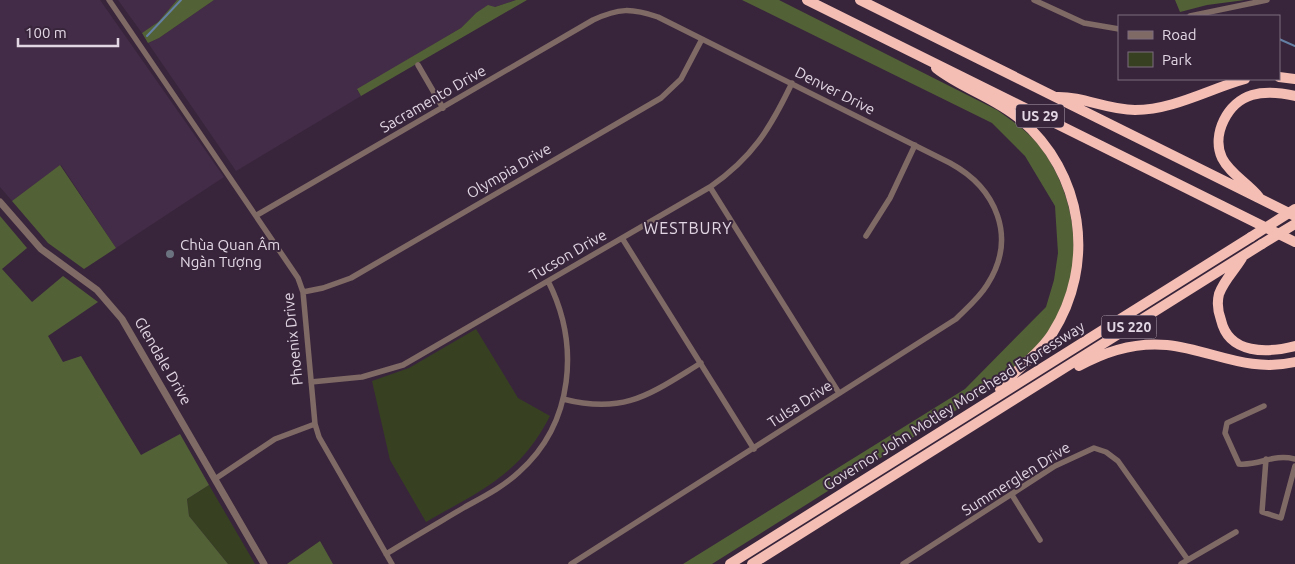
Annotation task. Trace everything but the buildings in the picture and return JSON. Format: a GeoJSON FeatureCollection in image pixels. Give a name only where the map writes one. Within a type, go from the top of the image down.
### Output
{"type":"FeatureCollection","features":[{"type":"Feature","properties":{"kind":"highway","name":"US 29"},"geometry":{"type":"LineString","coordinates":[[807,0],[1294,242]]}},
{"type":"Feature","properties":{"kind":"highway","name":"US 29"},"geometry":{"type":"LineString","coordinates":[[860,0],[1295,216]]}},
{"type":"Feature","properties":{"kind":"highway"},"geometry":{"type":"LineString","coordinates":[[919,55],[947,77],[1006,108],[1030,128],[1058,163],[1074,204],[1079,249],[1075,278],[1066,308],[1044,345],[1003,385],[994,398]]}},
{"type":"Feature","properties":{"kind":"highway"},"geometry":{"type":"LineString","coordinates":[[1280,77],[1295,79]]}},
{"type":"Feature","properties":{"kind":"highway"},"geometry":{"type":"LineString","coordinates":[[1055,97],[1071,96],[1115,109],[1135,110],[1171,105],[1242,80]]}},
{"type":"Feature","properties":{"kind":"highway"},"geometry":{"type":"LineString","coordinates":[[1260,198],[1250,185],[1230,170],[1222,157],[1218,143],[1220,130],[1225,117],[1237,103],[1252,95],[1278,93],[1295,96]]}},
{"type":"Feature","properties":{"kind":"highway","name":"Governor John Motley Morehead Expressway"},"geometry":{"type":"LineString","coordinates":[[730,564],[1295,209]]}},
{"type":"Feature","properties":{"kind":"highway","name":"Governor John Motley Morehead Expressway"},"geometry":{"type":"LineString","coordinates":[[752,564],[1295,224]]}},
{"type":"Feature","properties":{"kind":"highway"},"geometry":{"type":"LineString","coordinates":[[1243,256],[1219,294],[1218,309],[1222,325],[1231,339],[1251,350],[1265,351],[1295,346]]}},
{"type":"Feature","properties":{"kind":"highway"},"geometry":{"type":"LineString","coordinates":[[1016,398],[1094,358],[1136,346],[1169,346],[1242,364],[1258,366],[1295,362]]}},
{"type":"Feature","properties":{"kind":"street","name":"Phoenix Drive"},"geometry":{"type":"LineString","coordinates":[[109,0],[292,266],[303,292],[310,382],[315,424],[319,438],[392,564]]}},
{"type":"Feature","properties":{"kind":"street"},"geometry":{"type":"LineString","coordinates":[[1034,0],[1084,23],[1118,29]]}},
{"type":"Feature","properties":{"kind":"street"},"geometry":{"type":"LineString","coordinates":[[1195,15],[1265,0]]}},
{"type":"Feature","properties":{"kind":"street","name":"Sacramento Drive"},"geometry":{"type":"LineString","coordinates":[[257,215],[593,20],[609,13],[625,10]]}},
{"type":"Feature","properties":{"kind":"street","name":"Denver Drive"},"geometry":{"type":"LineString","coordinates":[[625,10],[639,10],[658,17],[916,145],[968,173],[990,198],[998,215],[1001,233]]}},
{"type":"Feature","properties":{"kind":"street","name":"Olympia Drive"},"geometry":{"type":"LineString","coordinates":[[303,292],[323,288],[351,278],[660,98],[681,79],[702,40]]}},
{"type":"Feature","properties":{"kind":"street"},"geometry":{"type":"LineString","coordinates":[[418,65],[443,108]]}},
{"type":"Feature","properties":{"kind":"street","name":"Tucson Drive"},"geometry":{"type":"LineString","coordinates":[[310,382],[362,378],[402,365],[710,187],[737,167],[762,140],[792,83]]}},
{"type":"Feature","properties":{"kind":"street"},"geometry":{"type":"LineString","coordinates":[[866,236],[890,198],[916,145]]}},
{"type":"Feature","properties":{"kind":"street"},"geometry":{"type":"LineString","coordinates":[[710,187],[839,394]]}},
{"type":"Feature","properties":{"kind":"street","name":"Glendale Drive"},"geometry":{"type":"LineString","coordinates":[[0,202],[41,249],[97,290],[122,319],[264,564]]}},
{"type":"Feature","properties":{"kind":"street","name":"Tulsa Drive"},"geometry":{"type":"LineString","coordinates":[[571,564],[956,319],[976,299],[995,270],[1001,252],[1001,233]]}},
{"type":"Feature","properties":{"kind":"street"},"geometry":{"type":"LineString","coordinates":[[622,238],[754,449]]}},
{"type":"Feature","properties":{"kind":"street"},"geometry":{"type":"LineString","coordinates":[[386,554],[500,486],[519,472],[543,444],[556,420],[563,399],[568,348],[563,316],[548,281]]}},
{"type":"Feature","properties":{"kind":"street"},"geometry":{"type":"LineString","coordinates":[[563,399],[604,405],[628,403],[650,394],[701,363]]}},
{"type":"Feature","properties":{"kind":"street"},"geometry":{"type":"LineString","coordinates":[[1264,406],[1227,423],[1225,433],[1239,464],[1249,465],[1276,457],[1295,459]]}},
{"type":"Feature","properties":{"kind":"street"},"geometry":{"type":"LineString","coordinates":[[215,479],[275,439],[315,424]]}},
{"type":"Feature","properties":{"kind":"street","name":"Summerglen Drive"},"geometry":{"type":"LineString","coordinates":[[903,564],[1076,456],[1094,448],[1106,452],[1118,461],[1188,560]]}},
{"type":"Feature","properties":{"kind":"street"},"geometry":{"type":"LineString","coordinates":[[1266,459],[1262,512],[1282,518],[1295,466]]}},
{"type":"Feature","properties":{"kind":"street"},"geometry":{"type":"LineString","coordinates":[[1012,495],[1040,540]]}},
{"type":"Feature","properties":{"kind":"street"},"geometry":{"type":"LineString","coordinates":[[1181,564],[1236,532]]}},
{"type":"Feature","properties":{"kind":"shaded area"},"geometry":{"type":"Polygon","coordinates":[[[0,0],[100,0],[224,177],[116,248],[61,165],[12,201],[0,187],[0,0]]]}},
{"type":"Feature","properties":{"kind":"shaded area"},"geometry":{"type":"Polygon","coordinates":[[[118,0],[177,0],[158,22],[142,33],[118,0]]]}},
{"type":"Feature","properties":{"kind":"shaded area"},"geometry":{"type":"Polygon","coordinates":[[[214,0],[516,0],[476,13],[461,28],[357,90],[361,96],[236,171],[148,43],[159,38],[214,0]]]}},
{"type":"Feature","properties":{"kind":"green space"},"geometry":{"type":"Polygon","coordinates":[[[177,0],[214,0],[159,38],[148,43],[142,33],[158,22],[177,0]]]}},
{"type":"Feature","properties":{"kind":"green space"},"geometry":{"type":"Polygon","coordinates":[[[516,0],[527,0],[361,96],[357,89],[461,28],[476,13],[488,5],[495,7],[516,0]]]}},
{"type":"Feature","properties":{"kind":"green space"},"geometry":{"type":"Polygon","coordinates":[[[742,0],[779,0],[997,110],[1018,126],[1038,144],[1052,164],[1062,186],[1069,209],[1073,233],[1073,257],[1070,281],[1063,304],[1052,326],[1035,349],[1001,382],[712,564],[683,564],[965,389],[1046,307],[1054,280],[1058,253],[1055,206],[1025,156],[992,123],[742,0]]]}},
{"type":"Feature","properties":{"kind":"green space"},"geometry":{"type":"Polygon","coordinates":[[[1175,0],[1245,0],[1207,5],[1180,12],[1175,0]]]}},
{"type":"Feature","properties":{"kind":"green space"},"geometry":{"type":"Polygon","coordinates":[[[60,165],[116,248],[84,269],[48,243],[12,201],[60,165]]]}},
{"type":"Feature","properties":{"kind":"green space"},"geometry":{"type":"Polygon","coordinates":[[[0,216],[27,248],[2,269],[32,302],[63,276],[98,302],[48,336],[63,362],[81,356],[141,455],[180,434],[209,485],[187,499],[189,516],[228,564],[0,564],[0,216]]]}},
{"type":"Feature","properties":{"kind":"green space"},"geometry":{"type":"Polygon","coordinates":[[[476,329],[518,398],[550,416],[538,436],[512,467],[481,490],[426,522],[390,460],[372,381],[409,368],[476,329]]]}},
{"type":"Feature","properties":{"kind":"green space"},"geometry":{"type":"Polygon","coordinates":[[[209,485],[255,564],[228,564],[189,516],[187,499],[209,485]]]}},
{"type":"Feature","properties":{"kind":"green space"},"geometry":{"type":"Polygon","coordinates":[[[320,541],[333,564],[287,564],[320,541]]]}},
{"type":"Feature","properties":{"kind":"waterway"},"geometry":{"type":"LineString","coordinates":[[147,36],[181,0]]}},
{"type":"Feature","properties":{"kind":"waterway"},"geometry":{"type":"LineString","coordinates":[[1280,39],[1295,46]]}},
{"type":"Feature","properties":{"kind":"place","name":"Chùa Quan Âm Ngàn Tượng"},"geometry":{"type":"Point","coordinates":[170,254]}},
{"type":"Feature","properties":{"kind":"district","name":"WESTBURY"},"geometry":{"type":"Point","coordinates":[688,228]}}]}
